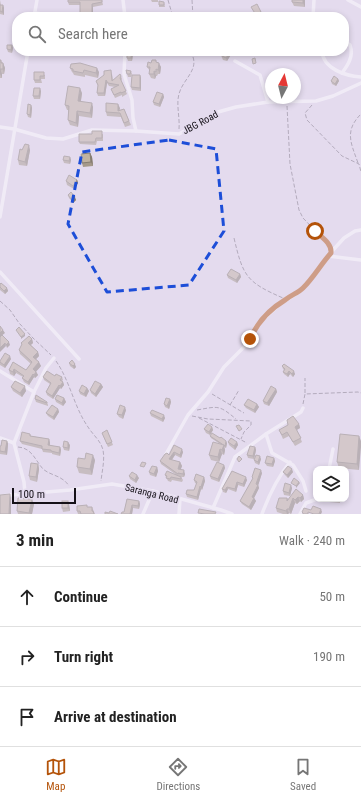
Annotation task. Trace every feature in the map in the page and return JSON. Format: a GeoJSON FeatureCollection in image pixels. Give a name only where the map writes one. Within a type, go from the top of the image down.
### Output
{"type":"FeatureCollection","features":[{"type":"Feature","properties":{"kind":"street"},"geometry":{"type":"LineString","coordinates":[[35,12],[37,0]]}},
{"type":"Feature","properties":{"kind":"street"},"geometry":{"type":"LineString","coordinates":[[123,0],[124,12]]}},
{"type":"Feature","properties":{"kind":"street"},"geometry":{"type":"LineString","coordinates":[[313,12],[314,0]]}},
{"type":"Feature","properties":{"kind":"street"},"geometry":{"type":"LineString","coordinates":[[348,0],[361,7]]}},
{"type":"Feature","properties":{"kind":"street"},"geometry":{"type":"LineString","coordinates":[[342,73],[350,62],[351,55],[349,44]]}},
{"type":"Feature","properties":{"kind":"street"},"geometry":{"type":"LineString","coordinates":[[0,217],[1,203],[27,56]]}},
{"type":"Feature","properties":{"kind":"street"},"geometry":{"type":"LineString","coordinates":[[125,56],[124,74],[132,100],[133,118],[136,131]]}},
{"type":"Feature","properties":{"kind":"street"},"geometry":{"type":"LineString","coordinates":[[322,56],[331,67],[342,73],[361,78]]}},
{"type":"Feature","properties":{"kind":"street"},"geometry":{"type":"LineString","coordinates":[[235,61],[260,75],[265,92]]}},
{"type":"Feature","properties":{"kind":"street","name":"JBG Road"},"geometry":{"type":"LineString","coordinates":[[301,101],[316,101],[333,96],[361,83]]}},
{"type":"Feature","properties":{"kind":"street","name":"JBG Road"},"geometry":{"type":"LineString","coordinates":[[0,127],[14,129],[46,138],[64,139],[92,130],[179,134],[218,112],[236,107],[265,102]]}},
{"type":"Feature","properties":{"kind":"street"},"geometry":{"type":"LineString","coordinates":[[166,454],[188,415],[208,392],[224,367],[245,346],[256,326],[285,299],[296,294],[305,286],[344,238],[355,231],[361,230]]}},
{"type":"Feature","properties":{"kind":"street"},"geometry":{"type":"LineString","coordinates":[[329,255],[361,260]]}},
{"type":"Feature","properties":{"kind":"street"},"geometry":{"type":"LineString","coordinates":[[0,272],[79,360]]}},
{"type":"Feature","properties":{"kind":"street"},"geometry":{"type":"LineString","coordinates":[[25,494],[15,445],[34,392],[46,368],[54,358]]}},
{"type":"Feature","properties":{"kind":"street"},"geometry":{"type":"LineString","coordinates":[[0,371],[34,392]]}},
{"type":"Feature","properties":{"kind":"street"},"geometry":{"type":"LineString","coordinates":[[213,508],[235,457],[266,434],[300,412],[303,408]]}},
{"type":"Feature","properties":{"kind":"street"},"geometry":{"type":"LineString","coordinates":[[266,434],[272,453],[290,462],[299,473],[306,491]]}},
{"type":"Feature","properties":{"kind":"street"},"geometry":{"type":"LineString","coordinates":[[0,438],[15,445]]}},
{"type":"Feature","properties":{"kind":"street"},"geometry":{"type":"LineString","coordinates":[[330,466],[333,449]]}},
{"type":"Feature","properties":{"kind":"street"},"geometry":{"type":"LineString","coordinates":[[262,514],[267,499],[278,476],[290,462]]}},
{"type":"Feature","properties":{"kind":"street","name":"Saranga Road"},"geometry":{"type":"LineString","coordinates":[[0,496],[70,490],[112,484],[153,491],[232,514]]}},
{"type":"Feature","properties":{"kind":"street"},"geometry":{"type":"LineString","coordinates":[[143,514],[153,491]]}},
{"type":"Feature","properties":{"kind":"street"},"geometry":{"type":"LineString","coordinates":[[178,514],[180,500]]}},
{"type":"Feature","properties":{"kind":"street"},"geometry":{"type":"LineString","coordinates":[[300,514],[306,503],[313,500]]}},
{"type":"Feature","properties":{"kind":"path"},"geometry":{"type":"LineString","coordinates":[[168,0],[172,12]]}},
{"type":"Feature","properties":{"kind":"path"},"geometry":{"type":"LineString","coordinates":[[192,0],[193,12]]}},
{"type":"Feature","properties":{"kind":"path"},"geometry":{"type":"LineString","coordinates":[[179,134],[179,93],[193,68],[193,56]]}},
{"type":"Feature","properties":{"kind":"path"},"geometry":{"type":"LineString","coordinates":[[316,101],[305,113],[307,120],[342,156],[358,164]]}},
{"type":"Feature","properties":{"kind":"path"},"geometry":{"type":"LineString","coordinates":[[286,104],[290,164],[299,210],[303,218],[330,245],[332,248],[329,255]]}},
{"type":"Feature","properties":{"kind":"path"},"geometry":{"type":"LineString","coordinates":[[361,114],[354,124],[350,135],[361,172]]}},
{"type":"Feature","properties":{"kind":"path"},"geometry":{"type":"LineString","coordinates":[[234,238],[242,267],[253,283],[285,299]]}},
{"type":"Feature","properties":{"kind":"path"},"geometry":{"type":"LineString","coordinates":[[0,301],[10,310],[32,338],[54,358],[64,375],[79,412],[102,446],[103,461],[100,486]]}},
{"type":"Feature","properties":{"kind":"path"},"geometry":{"type":"LineString","coordinates":[[304,402],[305,378]]}},
{"type":"Feature","properties":{"kind":"path"},"geometry":{"type":"LineString","coordinates":[[230,405],[239,390]]}},
{"type":"Feature","properties":{"kind":"path"},"geometry":{"type":"LineString","coordinates":[[208,392],[244,414]]}},
{"type":"Feature","properties":{"kind":"path"},"geometry":{"type":"LineString","coordinates":[[305,394],[361,393]]}},
{"type":"Feature","properties":{"kind":"path"},"geometry":{"type":"LineString","coordinates":[[193,410],[212,407],[222,408],[237,420]]}},
{"type":"Feature","properties":{"kind":"path"},"geometry":{"type":"LineString","coordinates":[[188,415],[208,419],[251,421],[251,425],[244,432],[241,439]]}},
{"type":"Feature","properties":{"kind":"path"},"geometry":{"type":"LineString","coordinates":[[197,417],[241,439],[251,446]]}},
{"type":"Feature","properties":{"kind":"path"},"geometry":{"type":"LineString","coordinates":[[15,445],[24,447],[30,451],[43,468],[65,480],[69,485],[70,490]]}},
{"type":"Feature","properties":{"kind":"highlighted area"},"geometry":{"type":"Polygon","coordinates":[[[169,140],[216,149],[224,231],[189,285],[107,292],[68,224],[82,152],[169,140]]]}},
{"type":"Feature","properties":{"kind":"building"},"geometry":{"type":"Polygon","coordinates":[[[68,0],[102,0],[102,2],[92,4],[92,12],[80,12],[80,2],[68,2],[68,0]]]}},
{"type":"Feature","properties":{"kind":"building"},"geometry":{"type":"Polygon","coordinates":[[[292,0],[303,0],[303,3],[292,2],[292,0]]]}},
{"type":"Feature","properties":{"kind":"building"},"geometry":{"type":"Polygon","coordinates":[[[159,1],[164,2],[164,5],[159,5],[159,1]]]}},
{"type":"Feature","properties":{"kind":"building"},"geometry":{"type":"Polygon","coordinates":[[[257,4],[261,12],[254,12],[251,7],[257,4]]]}},
{"type":"Feature","properties":{"kind":"building"},"geometry":{"type":"Polygon","coordinates":[[[0,5],[3,5],[2,12],[0,11],[0,5]]]}},
{"type":"Feature","properties":{"kind":"building"},"geometry":{"type":"Polygon","coordinates":[[[7,45],[12,45],[11,50],[7,49],[7,45]]]}},
{"type":"Feature","properties":{"kind":"building"},"geometry":{"type":"Polygon","coordinates":[[[255,58],[256,63],[253,64],[252,59],[255,58]]]}},
{"type":"Feature","properties":{"kind":"building"},"geometry":{"type":"Polygon","coordinates":[[[0,60],[1,63],[3,63],[3,69],[0,69],[0,60]]]}},
{"type":"Feature","properties":{"kind":"building"},"geometry":{"type":"Polygon","coordinates":[[[152,60],[156,60],[156,62],[159,63],[158,70],[156,69],[156,72],[154,71],[154,74],[149,74],[150,67],[147,67],[148,62],[151,63],[152,60]]]}},
{"type":"Feature","properties":{"kind":"building"},"geometry":{"type":"Polygon","coordinates":[[[80,63],[97,68],[96,73],[84,70],[83,73],[73,71],[73,69],[70,68],[71,64],[80,63]]]}},
{"type":"Feature","properties":{"kind":"building"},"geometry":{"type":"Polygon","coordinates":[[[111,70],[112,81],[120,74],[120,78],[126,91],[114,95],[111,89],[119,85],[108,83],[106,80],[104,93],[97,93],[98,85],[96,81],[104,75],[104,71],[111,70]]]}},
{"type":"Feature","properties":{"kind":"building"},"geometry":{"type":"Polygon","coordinates":[[[126,70],[131,71],[130,74],[127,74],[126,70]]]}},
{"type":"Feature","properties":{"kind":"building"},"geometry":{"type":"Polygon","coordinates":[[[34,72],[44,72],[44,76],[40,76],[40,80],[34,80],[34,72]]]}},
{"type":"Feature","properties":{"kind":"building"},"geometry":{"type":"Polygon","coordinates":[[[132,75],[140,75],[140,88],[131,87],[132,75]]]}},
{"type":"Feature","properties":{"kind":"building"},"geometry":{"type":"Polygon","coordinates":[[[334,76],[338,79],[335,84],[331,81],[334,76]]]}},
{"type":"Feature","properties":{"kind":"building"},"geometry":{"type":"Polygon","coordinates":[[[68,86],[80,88],[78,101],[92,103],[90,113],[77,111],[76,123],[68,120],[69,106],[65,105],[68,86]]]}},
{"type":"Feature","properties":{"kind":"building"},"geometry":{"type":"Polygon","coordinates":[[[34,88],[40,88],[39,96],[33,96],[34,88]]]}},
{"type":"Feature","properties":{"kind":"building"},"geometry":{"type":"Polygon","coordinates":[[[157,92],[163,94],[159,104],[153,102],[157,92]]]}},
{"type":"Feature","properties":{"kind":"building"},"geometry":{"type":"Polygon","coordinates":[[[106,103],[118,104],[118,111],[124,109],[129,121],[124,123],[120,113],[106,112],[106,103]]]}},
{"type":"Feature","properties":{"kind":"building"},"geometry":{"type":"Polygon","coordinates":[[[28,104],[31,105],[30,115],[27,114],[28,104]]]}},
{"type":"Feature","properties":{"kind":"building"},"geometry":{"type":"Polygon","coordinates":[[[92,131],[102,131],[102,138],[96,138],[95,142],[79,142],[79,134],[92,134],[92,131]]]}},
{"type":"Feature","properties":{"kind":"building"},"geometry":{"type":"Polygon","coordinates":[[[25,144],[29,145],[25,162],[18,160],[20,149],[22,150],[25,144]]]}},
{"type":"Feature","properties":{"kind":"building"},"geometry":{"type":"Polygon","coordinates":[[[90,153],[91,162],[82,163],[81,154],[90,153]]]}},
{"type":"Feature","properties":{"kind":"building"},"geometry":{"type":"Polygon","coordinates":[[[64,156],[70,157],[69,161],[63,160],[64,156]]]}},
{"type":"Feature","properties":{"kind":"building"},"geometry":{"type":"Polygon","coordinates":[[[69,175],[77,180],[73,186],[66,181],[69,175]]]}},
{"type":"Feature","properties":{"kind":"building"},"geometry":{"type":"Polygon","coordinates":[[[71,192],[75,197],[72,200],[68,195],[71,192]]]}},
{"type":"Feature","properties":{"kind":"building"},"geometry":{"type":"Polygon","coordinates":[[[231,269],[240,274],[236,280],[227,275],[231,269]]]}},
{"type":"Feature","properties":{"kind":"building"},"geometry":{"type":"Polygon","coordinates":[[[1,283],[7,288],[4,291],[0,287],[1,283]]]}},
{"type":"Feature","properties":{"kind":"building"},"geometry":{"type":"Polygon","coordinates":[[[0,326],[3,330],[0,333],[0,326]]]}},
{"type":"Feature","properties":{"kind":"building"},"geometry":{"type":"Polygon","coordinates":[[[19,327],[25,334],[21,337],[16,330],[19,327]]]}},
{"type":"Feature","properties":{"kind":"building"},"geometry":{"type":"Polygon","coordinates":[[[2,335],[9,342],[6,345],[5,343],[0,348],[0,337],[2,335]]]}},
{"type":"Feature","properties":{"kind":"building"},"geometry":{"type":"Polygon","coordinates":[[[29,336],[32,339],[28,343],[38,352],[33,357],[39,362],[33,369],[36,372],[28,382],[22,378],[24,376],[14,369],[13,372],[9,370],[13,362],[26,370],[32,362],[19,350],[22,344],[21,343],[29,336]]]}},
{"type":"Feature","properties":{"kind":"building"},"geometry":{"type":"Polygon","coordinates":[[[5,353],[10,356],[4,365],[0,361],[5,353]]]}},
{"type":"Feature","properties":{"kind":"building"},"geometry":{"type":"Polygon","coordinates":[[[72,360],[75,364],[73,366],[69,363],[72,360]]]}},
{"type":"Feature","properties":{"kind":"building"},"geometry":{"type":"Polygon","coordinates":[[[284,364],[294,371],[292,374],[289,371],[287,374],[283,372],[285,369],[282,366],[284,364]]]}},
{"type":"Feature","properties":{"kind":"building"},"geometry":{"type":"Polygon","coordinates":[[[47,371],[55,376],[56,374],[62,377],[60,380],[63,382],[60,386],[59,385],[52,396],[46,392],[51,383],[43,377],[47,371]]]}},
{"type":"Feature","properties":{"kind":"building"},"geometry":{"type":"Polygon","coordinates":[[[15,381],[25,386],[20,393],[11,387],[15,381]]]}},
{"type":"Feature","properties":{"kind":"building"},"geometry":{"type":"Polygon","coordinates":[[[95,381],[101,384],[95,394],[90,390],[95,381]]]}},
{"type":"Feature","properties":{"kind":"building"},"geometry":{"type":"Polygon","coordinates":[[[82,385],[87,388],[84,394],[79,391],[82,385]]]}},
{"type":"Feature","properties":{"kind":"building"},"geometry":{"type":"Polygon","coordinates":[[[271,386],[276,389],[267,403],[263,401],[271,386]]]}},
{"type":"Feature","properties":{"kind":"building"},"geometry":{"type":"Polygon","coordinates":[[[36,395],[47,402],[47,403],[35,399],[36,395]]]}},
{"type":"Feature","properties":{"kind":"building"},"geometry":{"type":"Polygon","coordinates":[[[57,395],[64,398],[62,403],[55,399],[57,395]]]}},
{"type":"Feature","properties":{"kind":"building"},"geometry":{"type":"Polygon","coordinates":[[[166,398],[170,399],[167,406],[164,404],[166,398]]]}},
{"type":"Feature","properties":{"kind":"building"},"geometry":{"type":"Polygon","coordinates":[[[248,399],[257,404],[254,410],[244,405],[248,399]]]}},
{"type":"Feature","properties":{"kind":"building"},"geometry":{"type":"Polygon","coordinates":[[[52,405],[58,409],[53,417],[46,413],[52,405]]]}},
{"type":"Feature","properties":{"kind":"building"},"geometry":{"type":"Polygon","coordinates":[[[120,405],[125,407],[122,415],[117,414],[120,405]]]}},
{"type":"Feature","properties":{"kind":"building"},"geometry":{"type":"Polygon","coordinates":[[[152,410],[164,415],[162,419],[150,413],[152,410]]]}},
{"type":"Feature","properties":{"kind":"building"},"geometry":{"type":"Polygon","coordinates":[[[293,416],[299,424],[295,427],[301,438],[293,442],[287,432],[282,435],[279,430],[288,425],[287,420],[293,416]]]}},
{"type":"Feature","properties":{"kind":"building"},"geometry":{"type":"Polygon","coordinates":[[[208,424],[212,427],[209,432],[204,429],[208,424]]]}},
{"type":"Feature","properties":{"kind":"building"},"geometry":{"type":"Polygon","coordinates":[[[239,425],[242,429],[239,431],[236,426],[239,425]]]}},
{"type":"Feature","properties":{"kind":"building"},"geometry":{"type":"Polygon","coordinates":[[[107,430],[112,442],[107,444],[102,433],[107,430]]]}},
{"type":"Feature","properties":{"kind":"building"},"geometry":{"type":"Polygon","coordinates":[[[22,432],[30,434],[30,436],[49,439],[48,445],[60,447],[59,453],[42,449],[42,446],[20,441],[22,432]]]}},
{"type":"Feature","properties":{"kind":"building"},"geometry":{"type":"Polygon","coordinates":[[[212,433],[226,441],[225,446],[210,436],[212,433]]]}},
{"type":"Feature","properties":{"kind":"building"},"geometry":{"type":"Polygon","coordinates":[[[340,434],[359,436],[357,464],[337,462],[340,434]]]}},
{"type":"Feature","properties":{"kind":"building"},"geometry":{"type":"Polygon","coordinates":[[[231,438],[237,442],[234,446],[228,442],[231,438]]]}},
{"type":"Feature","properties":{"kind":"building"},"geometry":{"type":"Polygon","coordinates":[[[2,440],[7,441],[5,452],[0,451],[2,440]]]}},
{"type":"Feature","properties":{"kind":"building"},"geometry":{"type":"Polygon","coordinates":[[[64,441],[68,442],[68,448],[63,447],[64,441]]]}},
{"type":"Feature","properties":{"kind":"building"},"geometry":{"type":"Polygon","coordinates":[[[213,442],[224,445],[222,450],[220,449],[218,457],[209,455],[213,442]]]}},
{"type":"Feature","properties":{"kind":"building"},"geometry":{"type":"Polygon","coordinates":[[[174,445],[182,449],[180,455],[174,452],[169,459],[180,462],[178,469],[184,470],[183,474],[178,474],[160,461],[165,454],[167,453],[169,455],[174,445]]]}},
{"type":"Feature","properties":{"kind":"building"},"geometry":{"type":"Polygon","coordinates":[[[250,446],[255,447],[253,456],[247,455],[250,446]]]}},
{"type":"Feature","properties":{"kind":"building"},"geometry":{"type":"Polygon","coordinates":[[[86,453],[93,455],[90,469],[77,467],[78,458],[85,459],[86,453]]]}},
{"type":"Feature","properties":{"kind":"building"},"geometry":{"type":"Polygon","coordinates":[[[256,455],[260,456],[258,462],[254,460],[256,455]]]}},
{"type":"Feature","properties":{"kind":"building"},"geometry":{"type":"Polygon","coordinates":[[[239,456],[242,459],[239,462],[237,459],[239,456]]]}},
{"type":"Feature","properties":{"kind":"building"},"geometry":{"type":"Polygon","coordinates":[[[267,456],[274,458],[272,464],[265,463],[267,456]]]}},
{"type":"Feature","properties":{"kind":"building"},"geometry":{"type":"Polygon","coordinates":[[[142,462],[146,463],[144,467],[140,466],[142,462]]]}},
{"type":"Feature","properties":{"kind":"building"},"geometry":{"type":"Polygon","coordinates":[[[217,462],[224,465],[218,479],[210,476],[217,462]]]}},
{"type":"Feature","properties":{"kind":"building"},"geometry":{"type":"Polygon","coordinates":[[[31,463],[38,464],[36,477],[29,476],[31,463]]]}},
{"type":"Feature","properties":{"kind":"building"},"geometry":{"type":"Polygon","coordinates":[[[152,466],[157,467],[154,474],[149,472],[152,466]]]}},
{"type":"Feature","properties":{"kind":"building"},"geometry":{"type":"Polygon","coordinates":[[[288,466],[292,469],[287,475],[283,472],[288,466]]]}},
{"type":"Feature","properties":{"kind":"building"},"geometry":{"type":"Polygon","coordinates":[[[255,468],[261,470],[256,484],[258,485],[252,497],[254,498],[249,507],[240,501],[253,478],[255,468]]]}},
{"type":"Feature","properties":{"kind":"building"},"geometry":{"type":"Polygon","coordinates":[[[167,471],[181,477],[181,479],[171,477],[170,479],[166,478],[167,476],[165,475],[167,471]]]}},
{"type":"Feature","properties":{"kind":"building"},"geometry":{"type":"Polygon","coordinates":[[[232,471],[246,477],[243,484],[237,482],[235,489],[227,487],[225,490],[222,489],[232,471]]]}},
{"type":"Feature","properties":{"kind":"building"},"geometry":{"type":"Polygon","coordinates":[[[132,472],[137,475],[135,480],[129,476],[132,472]]]}},
{"type":"Feature","properties":{"kind":"building"},"geometry":{"type":"Polygon","coordinates":[[[196,474],[204,477],[197,497],[186,494],[187,490],[194,490],[197,482],[194,480],[196,474]]]}},
{"type":"Feature","properties":{"kind":"building"},"geometry":{"type":"Polygon","coordinates":[[[294,478],[299,482],[296,486],[291,483],[294,478]]]}},
{"type":"Feature","properties":{"kind":"building"},"geometry":{"type":"Polygon","coordinates":[[[285,483],[291,485],[289,493],[283,491],[285,483]]]}},
{"type":"Feature","properties":{"kind":"building"},"geometry":{"type":"Polygon","coordinates":[[[296,489],[303,495],[295,500],[293,498],[289,509],[286,511],[276,508],[279,498],[287,498],[287,501],[296,489]]]}},
{"type":"Feature","properties":{"kind":"building"},"geometry":{"type":"Polygon","coordinates":[[[10,494],[9,514],[0,514],[0,495],[10,494]]]}},
{"type":"Feature","properties":{"kind":"building"},"geometry":{"type":"Polygon","coordinates":[[[18,498],[32,499],[29,513],[17,511],[18,498]]]}},
{"type":"Feature","properties":{"kind":"building"},"geometry":{"type":"Polygon","coordinates":[[[127,499],[139,501],[138,506],[132,505],[130,514],[121,514],[124,512],[127,499]]]}},
{"type":"Feature","properties":{"kind":"building"},"geometry":{"type":"Polygon","coordinates":[[[62,501],[68,501],[68,508],[62,508],[62,501]]]}},
{"type":"Feature","properties":{"kind":"building"},"geometry":{"type":"Polygon","coordinates":[[[87,505],[87,507],[92,507],[94,514],[81,514],[80,511],[77,511],[77,506],[87,505]]]}},
{"type":"Feature","properties":{"kind":"building"},"geometry":{"type":"Polygon","coordinates":[[[313,506],[321,509],[319,514],[308,512],[308,514],[303,514],[302,512],[304,508],[311,510],[313,506]]]}},
{"type":"Feature","properties":{"kind":"building"},"geometry":{"type":"Polygon","coordinates":[[[199,509],[216,512],[215,514],[198,513],[199,509]]]}},
{"type":"Feature","properties":{"kind":"building"},"geometry":{"type":"Polygon","coordinates":[[[110,511],[118,514],[105,514],[105,512],[109,513],[110,511]]]}},
{"type":"Feature","properties":{"kind":"route"},"geometry":{"type":"LineString","coordinates":[[250,339],[256,326],[285,299],[296,294],[305,286],[331,253],[332,248],[330,245],[315,231]]}}]}
